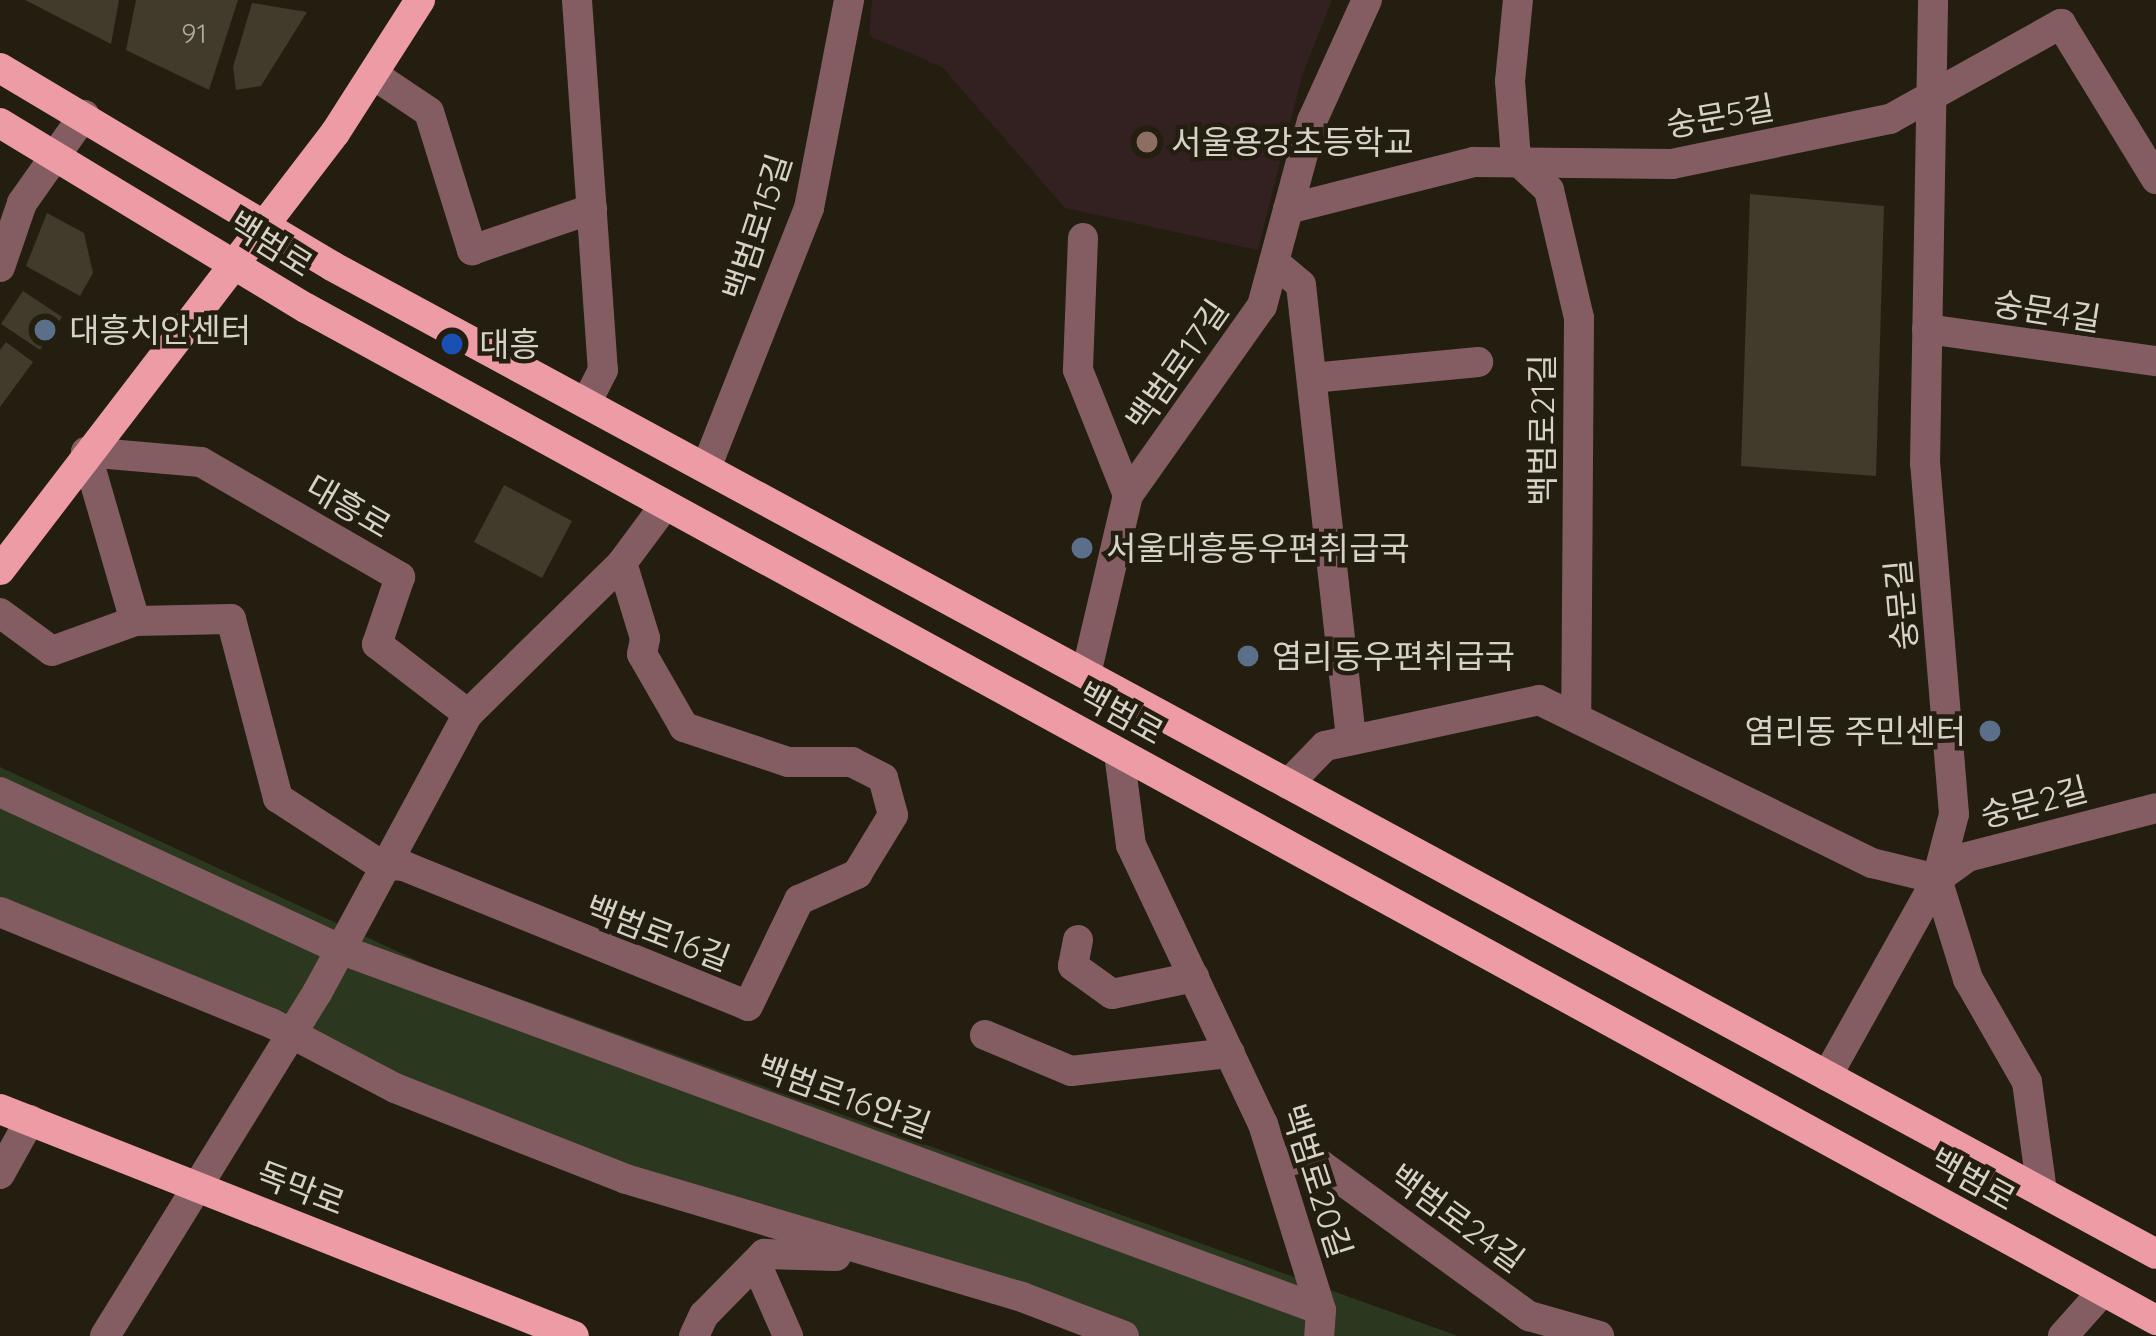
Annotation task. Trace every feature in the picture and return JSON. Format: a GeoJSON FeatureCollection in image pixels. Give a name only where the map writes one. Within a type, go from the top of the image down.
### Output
{"type":"FeatureCollection","features":[{"type":"Feature","properties":{"kind":"main road"},"geometry":{"type":"LineString","coordinates":[[0,570],[86,452],[265,225],[374,75],[420,0]]}},
{"type":"Feature","properties":{"kind":"main road","name":"백범로"},"geometry":{"type":"LineString","coordinates":[[0,68],[402,304],[2156,1254]]}},
{"type":"Feature","properties":{"kind":"main road","name":"백범로"},"geometry":{"type":"LineString","coordinates":[[0,123],[376,346],[2156,1320]]}},
{"type":"Feature","properties":{"kind":"main road"},"geometry":{"type":"LineString","coordinates":[[376,346],[402,304]]}},
{"type":"Feature","properties":{"kind":"main road","name":"독막로"},"geometry":{"type":"LineString","coordinates":[[0,1108],[574,1336]]}},
{"type":"Feature","properties":{"kind":"street"},"geometry":{"type":"LineString","coordinates":[[578,0],[603,370],[586,403]]}},
{"type":"Feature","properties":{"kind":"street","name":"백범로15길"},"geometry":{"type":"LineString","coordinates":[[706,468],[809,208],[849,0]]}},
{"type":"Feature","properties":{"kind":"street","name":"백범로17길"},"geometry":{"type":"LineString","coordinates":[[1086,674],[1128,495],[1262,307],[1312,121],[1367,0]]}},
{"type":"Feature","properties":{"kind":"street"},"geometry":{"type":"LineString","coordinates":[[1516,159],[1510,81],[1517,0]]}},
{"type":"Feature","properties":{"kind":"street","name":"숭문길"},"geometry":{"type":"LineString","coordinates":[[1827,1076],[1937,880],[1954,814],[1925,464],[1933,0]]}},
{"type":"Feature","properties":{"kind":"street"},"geometry":{"type":"LineString","coordinates":[[1931,98],[2061,24],[2156,179]]}},
{"type":"Feature","properties":{"kind":"street"},"geometry":{"type":"LineString","coordinates":[[374,75],[429,112],[472,250],[592,209]]}},
{"type":"Feature","properties":{"kind":"street","name":"숭문5길"},"geometry":{"type":"LineString","coordinates":[[1288,209],[1474,162],[1672,164],[1890,119],[1931,98]]}},
{"type":"Feature","properties":{"kind":"street"},"geometry":{"type":"LineString","coordinates":[[0,267],[22,203],[84,116]]}},
{"type":"Feature","properties":{"kind":"street","name":"백범로21길"},"geometry":{"type":"LineString","coordinates":[[1516,159],[1549,190],[1579,318],[1576,718]]}},
{"type":"Feature","properties":{"kind":"street","name":"백범로17길"},"geometry":{"type":"LineString","coordinates":[[1083,238],[1078,370],[1128,495]]}},
{"type":"Feature","properties":{"kind":"street"},"geometry":{"type":"LineString","coordinates":[[1274,262],[1301,285],[1351,738]]}},
{"type":"Feature","properties":{"kind":"street","name":"숭문4길"},"geometry":{"type":"LineString","coordinates":[[1928,328],[2156,361]]}},
{"type":"Feature","properties":{"kind":"street"},"geometry":{"type":"LineString","coordinates":[[1312,378],[1478,362]]}},
{"type":"Feature","properties":{"kind":"street"},"geometry":{"type":"LineString","coordinates":[[86,452],[135,621]]}},
{"type":"Feature","properties":{"kind":"street","name":"대흥로"},"geometry":{"type":"LineString","coordinates":[[86,452],[201,461],[400,577],[377,644],[468,714]]}},
{"type":"Feature","properties":{"kind":"street"},"geometry":{"type":"LineString","coordinates":[[105,1336],[342,950],[381,865],[468,714],[622,563],[665,505]]}},
{"type":"Feature","properties":{"kind":"street","name":"백범로16길"},"geometry":{"type":"LineString","coordinates":[[381,865],[404,866],[748,1006],[800,901],[856,874],[893,815],[883,778],[852,762],[788,762],[683,728],[642,654],[645,638],[622,563]]}},
{"type":"Feature","properties":{"kind":"street"},"geometry":{"type":"LineString","coordinates":[[0,613],[52,651],[135,621],[231,619],[278,798],[381,865]]}},
{"type":"Feature","properties":{"kind":"street"},"geometry":{"type":"LineString","coordinates":[[1288,784],[1308,756],[1351,738],[1539,700],[1872,863],[1937,880]]}},
{"type":"Feature","properties":{"kind":"street","name":"백범로20길"},"geometry":{"type":"LineString","coordinates":[[1119,753],[1131,845],[1230,1053],[1276,1163],[1320,1323]]}},
{"type":"Feature","properties":{"kind":"street"},"geometry":{"type":"LineString","coordinates":[[0,792],[342,950]]}},
{"type":"Feature","properties":{"kind":"street","name":"숭문2길"},"geometry":{"type":"LineString","coordinates":[[1937,880],[1967,857],[2156,808]]}},
{"type":"Feature","properties":{"kind":"street","name":"백범로"},"geometry":{"type":"LineString","coordinates":[[1937,880],[1968,979],[2027,1082],[2042,1192]]}},
{"type":"Feature","properties":{"kind":"street"},"geometry":{"type":"LineString","coordinates":[[0,912],[291,1034],[394,1088],[626,1179],[868,1256],[1022,1298],[1124,1336]]}},
{"type":"Feature","properties":{"kind":"street"},"geometry":{"type":"LineString","coordinates":[[1078,940],[1072,966],[1112,994],[1194,977]]}},
{"type":"Feature","properties":{"kind":"street","name":"백범로16안길"},"geometry":{"type":"LineString","coordinates":[[342,950],[1320,1323]]}},
{"type":"Feature","properties":{"kind":"street"},"geometry":{"type":"LineString","coordinates":[[985,1035],[1071,1071],[1230,1053]]}},
{"type":"Feature","properties":{"kind":"street"},"geometry":{"type":"LineString","coordinates":[[0,1174],[30,1120]]}},
{"type":"Feature","properties":{"kind":"street","name":"백범로24길"},"geometry":{"type":"LineString","coordinates":[[1276,1163],[1310,1157],[1529,1316],[1599,1336]]}},
{"type":"Feature","properties":{"kind":"street"},"geometry":{"type":"LineString","coordinates":[[694,1336],[704,1315],[764,1254],[868,1256]]}},
{"type":"Feature","properties":{"kind":"street"},"geometry":{"type":"LineString","coordinates":[[755,1263],[788,1336]]}},
{"type":"Feature","properties":{"kind":"street"},"geometry":{"type":"LineString","coordinates":[[2063,1336],[2103,1291]]}},
{"type":"Feature","properties":{"kind":"shaded area","name":"서울용강초등학교"},"geometry":{"type":"Polygon","coordinates":[[[872,0],[1332,0],[1302,76],[1258,250],[1065,208],[942,67],[869,36],[872,0]]]}},
{"type":"Feature","properties":{"kind":"green space"},"geometry":{"type":"Polygon","coordinates":[[[0,767],[429,966],[1458,1336],[1097,1336],[403,1082],[0,909],[0,767]]]}},
{"type":"Feature","properties":{"kind":"building"},"geometry":{"type":"Polygon","coordinates":[[[25,0],[119,0],[111,44],[25,0]]]}},
{"type":"Feature","properties":{"kind":"building"},"geometry":{"type":"Polygon","coordinates":[[[136,0],[238,0],[209,90],[126,50],[136,0]]]}},
{"type":"Feature","properties":{"kind":"building"},"geometry":{"type":"Polygon","coordinates":[[[252,3],[307,12],[261,86],[236,90],[233,67],[252,3]]]}},
{"type":"Feature","properties":{"kind":"building"},"geometry":{"type":"Polygon","coordinates":[[[1750,194],[1884,206],[1876,476],[1741,466],[1750,194]]]}},
{"type":"Feature","properties":{"kind":"building"},"geometry":{"type":"Polygon","coordinates":[[[47,213],[84,233],[93,273],[80,296],[26,266],[47,213]]]}},
{"type":"Feature","properties":{"kind":"building"},"geometry":{"type":"Polygon","coordinates":[[[23,291],[62,317],[40,350],[1,324],[23,291]]]}},
{"type":"Feature","properties":{"kind":"building"},"geometry":{"type":"Polygon","coordinates":[[[6,342],[33,362],[0,407],[0,350],[6,342]]]}},
{"type":"Feature","properties":{"kind":"building"},"geometry":{"type":"Polygon","coordinates":[[[504,485],[572,521],[542,578],[474,542],[504,485]]]}},
{"type":"Feature","properties":{"kind":"place","name":"서울용강초등학교"},"geometry":{"type":"Point","coordinates":[1147,142]}},
{"type":"Feature","properties":{"kind":"place","name":"대흥치안센터"},"geometry":{"type":"Point","coordinates":[45,330]}},
{"type":"Feature","properties":{"kind":"place","name":"대흥"},"geometry":{"type":"Point","coordinates":[452,344]}},
{"type":"Feature","properties":{"kind":"place","name":"서울대흥동우편취급국"},"geometry":{"type":"Point","coordinates":[1082,548]}},
{"type":"Feature","properties":{"kind":"place","name":"염리동우편취급국"},"geometry":{"type":"Point","coordinates":[1248,656]}},
{"type":"Feature","properties":{"kind":"place","name":"염리동 주민센터"},"geometry":{"type":"Point","coordinates":[1990,731]}}]}
